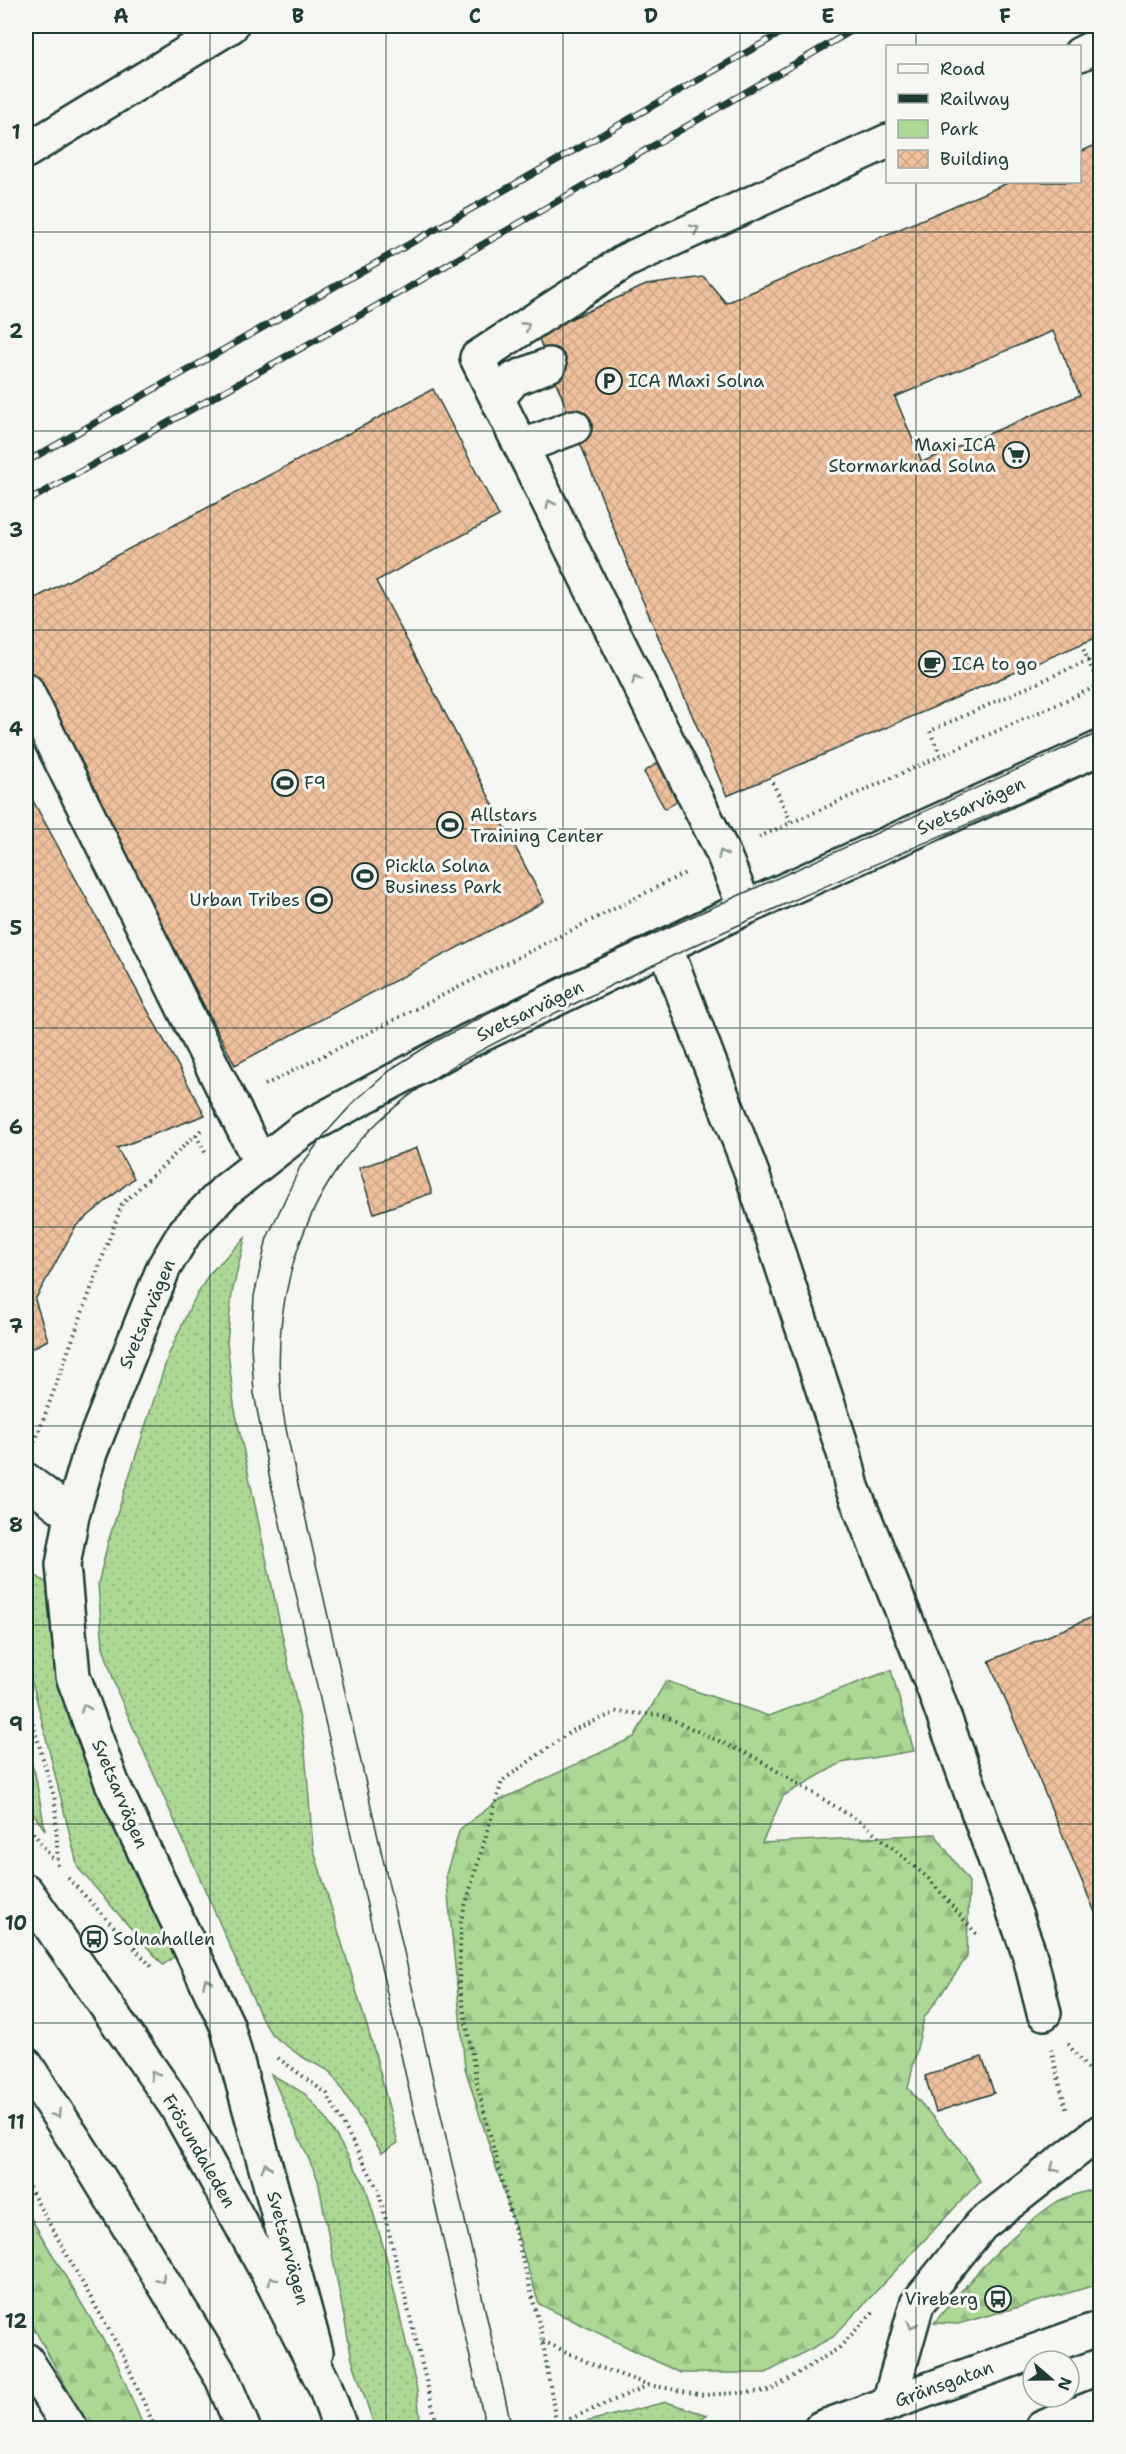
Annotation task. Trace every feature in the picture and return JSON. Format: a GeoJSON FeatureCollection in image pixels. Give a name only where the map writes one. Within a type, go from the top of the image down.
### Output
{"type":"FeatureCollection","features":[{"type":"Feature","properties":{"kind":"street"},"geometry":{"type":"LineString","coordinates":[[26,150],[231,26]]}},
{"type":"Feature","properties":{"kind":"street"},"geometry":{"type":"LineString","coordinates":[[1081,54],[1101,44]]}},
{"type":"Feature","properties":{"kind":"street"},"geometry":{"type":"LineString","coordinates":[[745,908],[723,853],[477,358],[627,260],[886,142]]}},
{"type":"Feature","properties":{"kind":"street"},"geometry":{"type":"LineString","coordinates":[[497,399],[514,379],[549,365]]}},
{"type":"Feature","properties":{"kind":"street"},"geometry":{"type":"LineString","coordinates":[[522,447],[574,427]]}},
{"type":"Feature","properties":{"kind":"street"},"geometry":{"type":"LineString","coordinates":[[26,690],[260,1162]]}},
{"type":"Feature","properties":{"kind":"street","name":"Svetsarvägen"},"geometry":{"type":"LineString","coordinates":[[326,2386],[227,2025],[112,1783],[73,1676],[63,1565],[72,1515],[90,1453],[164,1267],[185,1232],[226,1190],[304,1129],[466,1042],[665,946],[1101,748]]}},
{"type":"Feature","properties":{"kind":"street"},"geometry":{"type":"LineString","coordinates":[[665,946],[752,1174],[844,1453],[852,1487],[934,1689],[1029,1953],[1044,2013]]}},
{"type":"Feature","properties":{"kind":"street"},"geometry":{"type":"LineString","coordinates":[[29,1465],[72,1515]]}},
{"type":"Feature","properties":{"kind":"street","name":"Frösundaleden"},"geometry":{"type":"LineString","coordinates":[[26,1891],[176,2106],[270,2277],[326,2386],[340,2428]]}},
{"type":"Feature","properties":{"kind":"street"},"geometry":{"type":"LineString","coordinates":[[26,2065],[96,2173],[222,2378],[243,2428]]}},
{"type":"Feature","properties":{"kind":"street"},"geometry":{"type":"LineString","coordinates":[[889,2403],[917,2304],[981,2225],[1101,2132]]}},
{"type":"Feature","properties":{"kind":"street","name":"Gränsgatan"},"geometry":{"type":"LineString","coordinates":[[821,2428],[1101,2328]]}},
{"type":"Feature","properties":{"kind":"street"},"geometry":{"type":"LineString","coordinates":[[26,2360],[70,2428]]}},
{"type":"Feature","properties":{"kind":"street"},"geometry":{"type":"LineString","coordinates":[[1042,2428],[1101,2405]]}},
{"type":"Feature","properties":{"kind":"path"},"geometry":{"type":"LineString","coordinates":[[29,1465],[122,1204],[230,1103],[723,853],[1100,685],[1081,644]]}},
{"type":"Feature","properties":{"kind":"path"},"geometry":{"type":"LineString","coordinates":[[940,755],[930,731],[1101,655]]}},
{"type":"Feature","properties":{"kind":"path"},"geometry":{"type":"LineString","coordinates":[[770,777],[791,822]]}},
{"type":"Feature","properties":{"kind":"path"},"geometry":{"type":"LineString","coordinates":[[26,1700],[55,1800],[58,1867],[26,1823]]}},
{"type":"Feature","properties":{"kind":"path"},"geometry":{"type":"LineString","coordinates":[[557,2428],[542,2341],[478,2088],[459,1983],[461,1920],[502,1781],[573,1730],[617,1712],[662,1716],[754,1757],[864,1824],[928,1878],[982,1941]]}},
{"type":"Feature","properties":{"kind":"path"},"geometry":{"type":"LineString","coordinates":[[1044,2013],[1101,2085]]}},
{"type":"Feature","properties":{"kind":"path"},"geometry":{"type":"LineString","coordinates":[[1044,2013],[1068,2115]]}},
{"type":"Feature","properties":{"kind":"path"},"geometry":{"type":"LineString","coordinates":[[273,2055],[327,2094],[378,2189],[438,2428]]}},
{"type":"Feature","properties":{"kind":"path"},"geometry":{"type":"LineString","coordinates":[[26,2182],[123,2355],[156,2428]]}},
{"type":"Feature","properties":{"kind":"path"},"geometry":{"type":"LineString","coordinates":[[542,2341],[596,2366],[649,2385],[704,2395],[769,2391],[839,2348],[878,2306]]}},
{"type":"Feature","properties":{"kind":"path"},"geometry":{"type":"LineString","coordinates":[[562,2428],[570,2419],[649,2385]]}},
{"type":"Feature","properties":{"kind":"green space"},"geometry":{"type":"Polygon","coordinates":[[[245,1238],[232,1293],[227,1342],[234,1405],[304,1739],[313,1847],[375,2053],[398,2143],[382,2153],[331,2072],[302,2057],[272,2035],[262,2019],[118,1693],[103,1647],[98,1584],[108,1542],[168,1356],[190,1307],[209,1274],[245,1238]]]}},
{"type":"Feature","properties":{"kind":"green space"},"geometry":{"type":"Polygon","coordinates":[[[26,1569],[51,1586],[66,1710],[109,1806],[181,1951],[163,1965],[78,1868],[26,1665],[26,1569]]]}},
{"type":"Feature","properties":{"kind":"green space"},"geometry":{"type":"Polygon","coordinates":[[[891,1670],[914,1751],[841,1763],[783,1796],[762,1843],[935,1834],[969,1882],[967,1957],[924,2018],[908,2088],[958,2147],[980,2181],[833,2337],[766,2373],[680,2373],[539,2304],[465,2068],[446,1874],[460,1829],[498,1801],[634,1737],[666,1681],[769,1716],[891,1670]]]}},
{"type":"Feature","properties":{"kind":"green space"},"geometry":{"type":"Polygon","coordinates":[[[26,1751],[35,1773],[45,1830],[26,1803],[26,1751]]]}},
{"type":"Feature","properties":{"kind":"green space"},"geometry":{"type":"Polygon","coordinates":[[[271,2074],[305,2094],[325,2117],[365,2185],[386,2256],[417,2390],[421,2428],[375,2428],[352,2359],[318,2180],[271,2074]]]}},
{"type":"Feature","properties":{"kind":"green space"},"geometry":{"type":"Polygon","coordinates":[[[1094,2189],[1100,2190],[1100,2284],[958,2324],[934,2323],[975,2275],[1038,2215],[1059,2201],[1094,2189]]]}},
{"type":"Feature","properties":{"kind":"green space"},"geometry":{"type":"Polygon","coordinates":[[[26,2210],[117,2363],[144,2428],[89,2428],[26,2314],[26,2210]]]}},
{"type":"Feature","properties":{"kind":"green space"},"geometry":{"type":"Polygon","coordinates":[[[666,2402],[707,2415],[684,2428],[582,2428],[585,2422],[666,2402]]]}},
{"type":"Feature","properties":{"kind":"building"},"geometry":{"type":"Polygon","coordinates":[[[1100,143],[1100,636],[727,796],[639,592],[537,334],[646,285],[704,277],[726,303],[1008,183],[1081,183],[1081,152],[1100,143]],[[1053,331],[895,397],[922,462],[1080,395],[1053,331]]]}},
{"type":"Feature","properties":{"kind":"building","name":"F9"},"geometry":{"type":"Polygon","coordinates":[[[433,389],[499,516],[376,581],[544,902],[235,1065],[26,664],[26,603],[433,389]]]}},
{"type":"Feature","properties":{"kind":"building"},"geometry":{"type":"Polygon","coordinates":[[[659,762],[681,799],[665,809],[644,772],[659,762]]]}},
{"type":"Feature","properties":{"kind":"building"},"geometry":{"type":"Polygon","coordinates":[[[26,788],[205,1115],[117,1148],[134,1178],[76,1226],[35,1300],[48,1340],[26,1351],[26,788]]]}},
{"type":"Feature","properties":{"kind":"building"},"geometry":{"type":"Polygon","coordinates":[[[417,1148],[432,1193],[374,1213],[359,1168],[417,1148]]]}},
{"type":"Feature","properties":{"kind":"building"},"geometry":{"type":"Polygon","coordinates":[[[1100,1614],[1100,1924],[989,1661],[1100,1614]]]}},
{"type":"Feature","properties":{"kind":"building"},"geometry":{"type":"Polygon","coordinates":[[[982,2057],[994,2093],[936,2112],[925,2076],[982,2057]]]}},
{"type":"Feature","properties":{"kind":"tram line"},"geometry":{"type":"LineString","coordinates":[[486,2428],[269,1475],[254,1393],[251,1346],[254,1296],[267,1238],[300,1167],[325,1134],[355,1101],[394,1067],[434,1042],[561,976],[1100,732]]}},
{"type":"Feature","properties":{"kind":"tram line"},"geometry":{"type":"LineString","coordinates":[[512,2428],[285,1423],[279,1365],[280,1334],[290,1274],[299,1245],[325,1190],[341,1164],[366,1134],[394,1108],[457,1064],[526,1027],[721,933],[1100,767]]}},
{"type":"Feature","properties":{"kind":"railway"},"geometry":{"type":"LineString","coordinates":[[26,462],[793,26]]}},
{"type":"Feature","properties":{"kind":"railway"},"geometry":{"type":"LineString","coordinates":[[26,502],[371,309],[860,26]]}},
{"type":"Feature","properties":{"kind":"place","name":"ICA Maxi Solna"},"geometry":{"type":"Point","coordinates":[609,381]}},
{"type":"Feature","properties":{"kind":"place","name":"Maxi ICA Stormarknad Solna"},"geometry":{"type":"Point","coordinates":[1016,455]}},
{"type":"Feature","properties":{"kind":"place","name":"ICA to go"},"geometry":{"type":"Point","coordinates":[932,664]}},
{"type":"Feature","properties":{"kind":"place","name":"F9"},"geometry":{"type":"Point","coordinates":[285,783]}},
{"type":"Feature","properties":{"kind":"place","name":"Allstars Training Center"},"geometry":{"type":"Point","coordinates":[450,825]}},
{"type":"Feature","properties":{"kind":"place","name":"Pickla Solna Business Park"},"geometry":{"type":"Point","coordinates":[365,876]}},
{"type":"Feature","properties":{"kind":"place","name":"Urban Tribes"},"geometry":{"type":"Point","coordinates":[319,900]}},
{"type":"Feature","properties":{"kind":"place","name":"Solnahallen"},"geometry":{"type":"Point","coordinates":[94,1939]}},
{"type":"Feature","properties":{"kind":"place","name":"Vireberg"},"geometry":{"type":"Point","coordinates":[998,2299]}}]}
